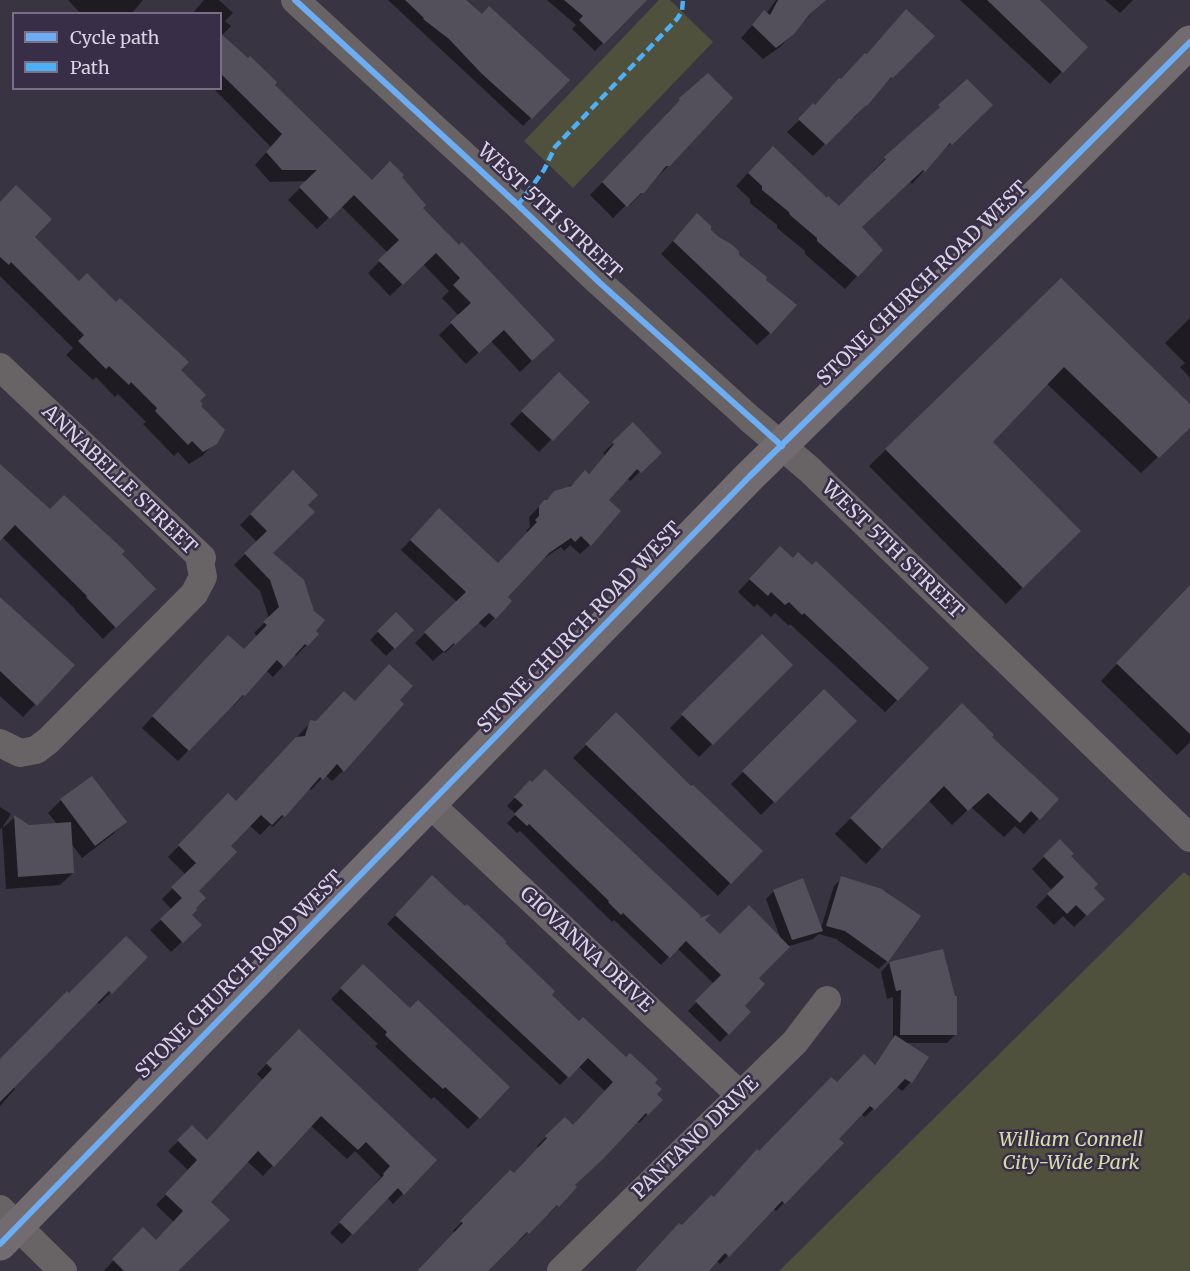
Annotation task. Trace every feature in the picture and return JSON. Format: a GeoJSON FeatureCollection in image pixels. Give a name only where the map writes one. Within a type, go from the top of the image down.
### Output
{"type":"FeatureCollection","features":[{"type":"Feature","properties":{"kind":"main road","name":"STONE CHURCH ROAD WEST"},"geometry":{"type":"LineString","coordinates":[[6,1226],[431,805],[782,446],[1190,42]]}},
{"type":"Feature","properties":{"kind":"street","name":"WEST 5TH STREET"},"geometry":{"type":"LineString","coordinates":[[295,0],[600,283],[810,470],[1190,838]]}},
{"type":"Feature","properties":{"kind":"street","name":"ANNABELLE STREET"},"geometry":{"type":"LineString","coordinates":[[0,367],[202,558],[200,561],[203,577],[194,594],[48,741],[36,750],[20,753],[0,743]]}},
{"type":"Feature","properties":{"kind":"street","name":"GIOVANNA DRIVE"},"geometry":{"type":"LineString","coordinates":[[431,805],[740,1095]]}},
{"type":"Feature","properties":{"kind":"street","name":"PANTANO DRIVE"},"geometry":{"type":"LineString","coordinates":[[561,1271],[805,1031],[827,1000]]}},
{"type":"Feature","properties":{"kind":"street"},"geometry":{"type":"LineString","coordinates":[[6,1226],[63,1271]]}},
{"type":"Feature","properties":{"kind":"green space"},"geometry":{"type":"Polygon","coordinates":[[[659,0],[670,0],[713,42],[573,188],[524,141],[659,0]]]}},
{"type":"Feature","properties":{"kind":"green space","name":"William Connell City-Wide Park"},"geometry":{"type":"Polygon","coordinates":[[[1184,872],[1190,877],[1190,1271],[779,1271],[1184,872]]]}},
{"type":"Feature","properties":{"kind":"building"},"geometry":{"type":"Polygon","coordinates":[[[405,0],[466,0],[482,14],[489,6],[570,80],[532,119],[405,0]]]}},
{"type":"Feature","properties":{"kind":"building"},"geometry":{"type":"Polygon","coordinates":[[[564,0],[647,0],[604,44],[579,20],[583,16],[564,0]]]}},
{"type":"Feature","properties":{"kind":"building"},"geometry":{"type":"Polygon","coordinates":[[[778,0],[826,0],[809,15],[794,34],[776,48],[752,25],[764,10],[770,15],[778,0]]]}},
{"type":"Feature","properties":{"kind":"building"},"geometry":{"type":"Polygon","coordinates":[[[987,0],[1040,0],[1088,47],[1063,73],[987,0]]]}},
{"type":"Feature","properties":{"kind":"building"},"geometry":{"type":"Polygon","coordinates":[[[906,9],[935,36],[893,78],[891,77],[867,106],[826,145],[798,119],[813,103],[815,105],[865,53],[867,54],[906,9]]]}},
{"type":"Feature","properties":{"kind":"building"},"geometry":{"type":"Polygon","coordinates":[[[222,35],[248,58],[250,56],[277,82],[275,85],[372,180],[390,161],[404,175],[402,177],[426,205],[423,208],[459,245],[462,242],[555,340],[532,361],[504,330],[479,353],[450,322],[471,303],[453,285],[460,278],[436,253],[403,285],[378,260],[399,240],[354,195],[330,219],[299,187],[317,170],[282,170],[266,152],[282,134],[222,75],[222,35]]]}},
{"type":"Feature","properties":{"kind":"building"},"geometry":{"type":"Polygon","coordinates":[[[708,73],[733,98],[670,166],[666,166],[644,193],[641,193],[627,207],[602,182],[680,100],[678,99],[708,73]]]}},
{"type":"Feature","properties":{"kind":"building"},"geometry":{"type":"Polygon","coordinates":[[[967,79],[993,105],[952,145],[950,143],[925,172],[923,170],[862,227],[883,250],[858,277],[817,241],[817,238],[789,212],[762,190],[762,186],[748,173],[773,146],[827,198],[828,196],[839,206],[886,159],[884,157],[940,107],[938,105],[967,79]]]}},
{"type":"Feature","properties":{"kind":"building"},"geometry":{"type":"Polygon","coordinates":[[[16,185],[52,219],[35,237],[79,281],[87,273],[116,302],[120,298],[189,362],[181,370],[206,395],[200,401],[203,404],[201,406],[225,430],[217,444],[203,452],[192,441],[188,445],[155,411],[157,408],[131,382],[129,385],[109,366],[106,369],[78,341],[84,335],[11,262],[9,265],[0,257],[0,202],[16,185]]]}},
{"type":"Feature","properties":{"kind":"building"},"geometry":{"type":"Polygon","coordinates":[[[697,213],[711,226],[711,230],[731,244],[739,251],[739,255],[767,277],[766,280],[797,305],[771,334],[673,241],[697,213]]]}},
{"type":"Feature","properties":{"kind":"building"},"geometry":{"type":"Polygon","coordinates":[[[1061,278],[1190,404],[1190,428],[1159,458],[1064,367],[993,442],[1081,531],[1023,588],[885,449],[1061,278]]]}},
{"type":"Feature","properties":{"kind":"building"},"geometry":{"type":"Polygon","coordinates":[[[559,372],[590,402],[553,441],[521,411],[559,372]]]}},
{"type":"Feature","properties":{"kind":"building"},"geometry":{"type":"Polygon","coordinates":[[[633,422],[662,453],[641,473],[637,469],[609,500],[621,511],[591,546],[581,536],[575,542],[571,538],[549,553],[508,597],[512,601],[496,619],[489,613],[455,645],[454,643],[444,652],[424,632],[466,592],[410,540],[439,508],[498,563],[537,522],[535,520],[539,516],[539,506],[544,500],[547,500],[554,491],[571,486],[585,470],[589,474],[614,444],[612,442],[633,422]]]}},
{"type":"Feature","properties":{"kind":"building"},"geometry":{"type":"Polygon","coordinates":[[[0,464],[50,509],[64,495],[125,551],[122,554],[156,589],[116,628],[15,525],[0,541],[0,464]]]}},
{"type":"Feature","properties":{"kind":"building"},"geometry":{"type":"Polygon","coordinates":[[[293,470],[318,495],[308,505],[315,512],[273,553],[304,580],[314,611],[325,620],[316,631],[319,634],[308,646],[305,644],[284,667],[277,660],[245,696],[243,695],[189,751],[152,716],[228,635],[244,649],[267,625],[263,622],[279,607],[270,580],[244,553],[267,531],[250,514],[293,470]]]}},
{"type":"Feature","properties":{"kind":"building"},"geometry":{"type":"Polygon","coordinates":[[[780,546],[793,558],[798,552],[812,565],[816,561],[929,668],[898,701],[804,613],[802,615],[789,602],[785,605],[771,592],[768,596],[749,579],[780,546]]]}},
{"type":"Feature","properties":{"kind":"building"},"geometry":{"type":"Polygon","coordinates":[[[1190,585],[1190,734],[1116,663],[1190,585]]]}},
{"type":"Feature","properties":{"kind":"building"},"geometry":{"type":"Polygon","coordinates":[[[0,597],[75,665],[37,706],[0,671],[0,597]]]}},
{"type":"Feature","properties":{"kind":"building"},"geometry":{"type":"Polygon","coordinates":[[[396,612],[414,630],[395,649],[377,631],[396,612]]]}},
{"type":"Feature","properties":{"kind":"building"},"geometry":{"type":"Polygon","coordinates":[[[762,634],[793,665],[713,745],[681,714],[762,634]]]}},
{"type":"Feature","properties":{"kind":"building"},"geometry":{"type":"Polygon","coordinates":[[[389,664],[413,686],[400,700],[404,704],[344,772],[337,764],[323,780],[320,777],[285,817],[282,815],[272,825],[261,815],[231,846],[237,852],[199,891],[206,898],[192,915],[202,925],[183,943],[160,919],[182,898],[171,887],[196,863],[178,845],[228,793],[236,801],[296,737],[305,736],[310,720],[316,721],[344,691],[355,701],[389,664]]]}},
{"type":"Feature","properties":{"kind":"building"},"geometry":{"type":"Polygon","coordinates":[[[824,689],[857,721],[775,803],[742,771],[824,689]]]}},
{"type":"Feature","properties":{"kind":"building"},"geometry":{"type":"Polygon","coordinates":[[[962,703],[994,735],[992,737],[1059,799],[1040,820],[1031,811],[1020,823],[988,793],[968,811],[944,786],[882,849],[850,818],[962,703]]]}},
{"type":"Feature","properties":{"kind":"building"},"geometry":{"type":"Polygon","coordinates":[[[616,712],[691,786],[693,785],[763,851],[731,884],[585,744],[616,712]]]}},
{"type":"Feature","properties":{"kind":"building"},"geometry":{"type":"Polygon","coordinates":[[[545,769],[701,916],[699,918],[711,914],[705,920],[720,934],[749,905],[790,947],[759,978],[765,984],[745,1006],[751,1012],[729,1035],[695,1001],[721,975],[686,941],[670,958],[623,913],[621,915],[529,824],[527,826],[514,814],[523,805],[514,797],[530,780],[532,782],[545,769]]]}},
{"type":"Feature","properties":{"kind":"building"},"geometry":{"type":"Polygon","coordinates":[[[92,776],[127,822],[95,846],[60,799],[92,776]]]}},
{"type":"Feature","properties":{"kind":"building"},"geometry":{"type":"Polygon","coordinates":[[[14,815],[29,825],[71,822],[74,873],[18,877],[14,815]]]}},
{"type":"Feature","properties":{"kind":"building"},"geometry":{"type":"Polygon","coordinates":[[[1060,839],[1074,854],[1071,856],[1098,884],[1094,888],[1105,899],[1087,916],[1076,905],[1067,914],[1047,894],[1064,877],[1043,856],[1060,839]]]}},
{"type":"Feature","properties":{"kind":"building"},"geometry":{"type":"Polygon","coordinates":[[[432,875],[507,942],[505,943],[555,991],[552,995],[579,1021],[583,1017],[626,1057],[630,1053],[658,1079],[655,1083],[662,1089],[657,1094],[663,1100],[648,1115],[646,1113],[575,1185],[577,1187],[559,1207],[557,1205],[529,1234],[527,1232],[488,1271],[417,1271],[463,1223],[460,1221],[510,1170],[514,1173],[547,1138],[545,1136],[565,1117],[573,1125],[613,1082],[588,1058],[569,1078],[395,915],[432,875]]]}},
{"type":"Feature","properties":{"kind":"building"},"geometry":{"type":"Polygon","coordinates":[[[841,876],[882,889],[921,916],[888,962],[845,931],[826,926],[841,876]]]}},
{"type":"Feature","properties":{"kind":"building"},"geometry":{"type":"Polygon","coordinates":[[[803,878],[823,931],[792,940],[773,890],[803,878]]]}},
{"type":"Feature","properties":{"kind":"building"},"geometry":{"type":"Polygon","coordinates":[[[126,936],[148,957],[112,994],[109,991],[0,1102],[0,1059],[67,991],[69,993],[126,936]]]}},
{"type":"Feature","properties":{"kind":"building"},"geometry":{"type":"Polygon","coordinates":[[[943,949],[955,996],[957,996],[957,1035],[900,1035],[901,990],[896,991],[889,962],[943,949]]]}},
{"type":"Feature","properties":{"kind":"building"},"geometry":{"type":"Polygon","coordinates":[[[363,964],[410,1008],[418,1000],[510,1087],[480,1119],[408,1057],[385,1035],[387,1032],[340,988],[363,964]]]}},
{"type":"Feature","properties":{"kind":"building"},"geometry":{"type":"Polygon","coordinates":[[[299,1029],[437,1160],[404,1195],[398,1188],[353,1235],[339,1222],[390,1166],[366,1142],[358,1150],[321,1116],[274,1167],[258,1151],[211,1202],[230,1220],[178,1271],[124,1271],[112,1259],[143,1227],[156,1240],[183,1211],[165,1194],[197,1160],[177,1140],[192,1125],[207,1140],[272,1069],[266,1063],[299,1029]]]}},
{"type":"Feature","properties":{"kind":"building"},"geometry":{"type":"Polygon","coordinates":[[[895,1035],[929,1057],[912,1083],[905,1079],[875,1110],[870,1106],[839,1139],[844,1143],[785,1204],[782,1201],[729,1257],[725,1253],[709,1271],[635,1271],[679,1223],[682,1225],[711,1195],[714,1197],[757,1149],[759,1151],[831,1077],[837,1082],[864,1054],[875,1065],[895,1035]]]}},
{"type":"Feature","properties":{"kind":"marked path"},"geometry":{"type":"LineString","coordinates":[[518,205],[544,170],[555,147],[677,19],[682,11],[683,0]]}},
{"type":"Feature","properties":{"kind":"cycle path"},"geometry":{"type":"LineString","coordinates":[[295,0],[600,283],[782,446]]}},
{"type":"Feature","properties":{"kind":"cycle path"},"geometry":{"type":"LineString","coordinates":[[0,1244],[750,476],[1190,42]]}}]}
